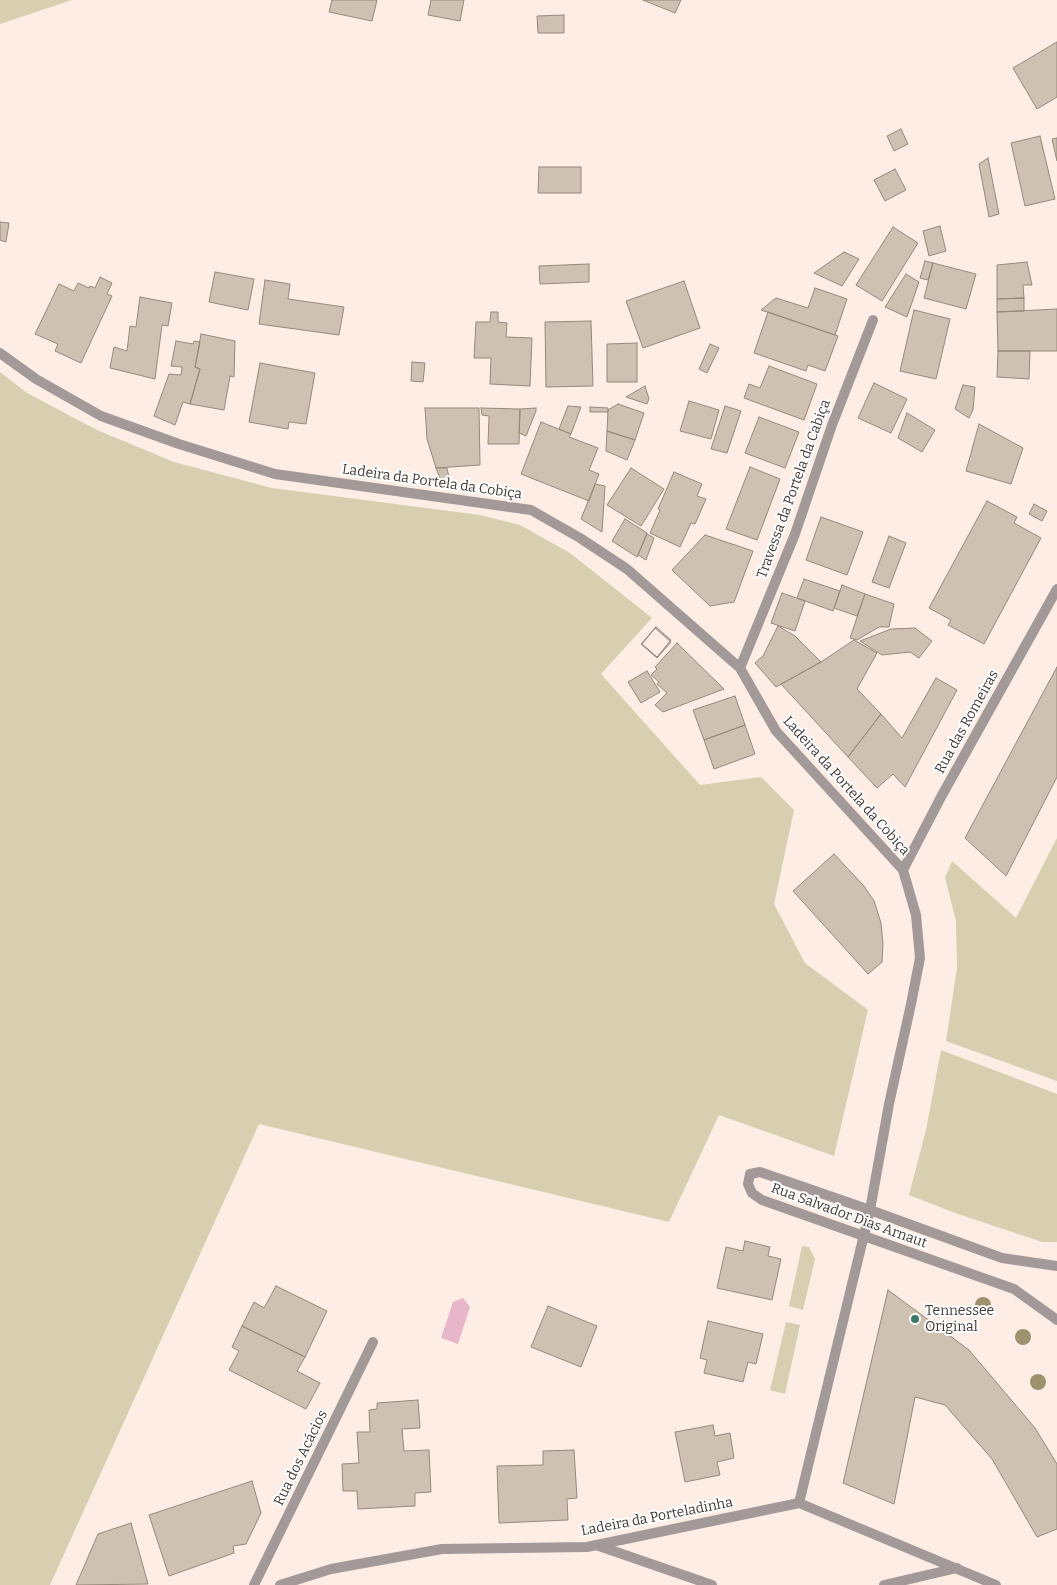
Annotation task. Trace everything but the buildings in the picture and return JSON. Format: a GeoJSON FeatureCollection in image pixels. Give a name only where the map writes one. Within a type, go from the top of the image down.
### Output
{"type":"FeatureCollection","features":[{"type":"Feature","properties":{"kind":"street","name":"Travessa da Portela da Cabiça"},"geometry":{"type":"LineString","coordinates":[[740,668],[795,534],[832,425],[873,320]]}},
{"type":"Feature","properties":{"kind":"street","name":"Ladeira da Portela da Cobiça"},"geometry":{"type":"LineString","coordinates":[[0,353],[36,379],[101,416],[179,444],[275,474],[531,510],[580,538],[627,569],[740,668],[776,731],[903,870],[916,915],[920,958],[889,1104],[865,1235],[799,1503]]}},
{"type":"Feature","properties":{"kind":"street","name":"Rua das Romeiras"},"geometry":{"type":"LineString","coordinates":[[903,870],[940,797],[1057,589]]}},
{"type":"Feature","properties":{"kind":"street","name":"Rua Salvador Dias Arnaut"},"geometry":{"type":"LineString","coordinates":[[1057,1266],[1002,1258],[760,1172],[750,1174],[748,1184],[752,1193],[762,1200],[1014,1289],[1057,1320]]}},
{"type":"Feature","properties":{"kind":"street","name":"Rua dos Acácios"},"geometry":{"type":"LineString","coordinates":[[254,1585],[373,1342]]}},
{"type":"Feature","properties":{"kind":"street","name":"Ladeira da Porteladinha"},"geometry":{"type":"LineString","coordinates":[[280,1585],[331,1569],[442,1549],[587,1547],[799,1503]]}},
{"type":"Feature","properties":{"kind":"street"},"geometry":{"type":"LineString","coordinates":[[799,1503],[996,1585]]}},
{"type":"Feature","properties":{"kind":"street"},"geometry":{"type":"LineString","coordinates":[[596,1545],[712,1585]]}},
{"type":"Feature","properties":{"kind":"street"},"geometry":{"type":"LineString","coordinates":[[884,1585],[957,1568]]}},
{"type":"Feature","properties":{"kind":"shaded area"},"geometry":{"type":"Polygon","coordinates":[[[0,0],[72,0],[0,24],[0,0]]]}},
{"type":"Feature","properties":{"kind":"shaded area"},"geometry":{"type":"Polygon","coordinates":[[[0,372],[27,393],[97,430],[174,462],[272,488],[480,515],[520,525],[570,553],[652,618],[601,674],[700,785],[761,777],[794,810],[774,904],[805,963],[868,1010],[834,1156],[719,1115],[669,1222],[259,1124],[50,1585],[0,1585],[0,372]]]}},
{"type":"Feature","properties":{"kind":"shaded area"},"geometry":{"type":"Polygon","coordinates":[[[1057,838],[1057,1081],[946,1041],[957,968],[956,921],[945,878],[952,861],[1016,918],[1057,838]]]}},
{"type":"Feature","properties":{"kind":"shaded area"},"geometry":{"type":"Polygon","coordinates":[[[941,1050],[1057,1094],[1057,1242],[1042,1242],[955,1213],[909,1195],[926,1130],[941,1050]]]}},
{"type":"Feature","properties":{"kind":"shaded area"},"geometry":{"type":"Polygon","coordinates":[[[802,1246],[809,1247],[815,1259],[803,1310],[789,1306],[802,1246]]]}},
{"type":"Feature","properties":{"kind":"shaded area"},"geometry":{"type":"Polygon","coordinates":[[[463,1298],[470,1307],[458,1344],[441,1338],[453,1302],[463,1298]]]}},
{"type":"Feature","properties":{"kind":"shaded area"},"geometry":{"type":"Polygon","coordinates":[[[786,1322],[800,1325],[785,1394],[770,1390],[786,1322]]]}},
{"type":"Feature","properties":{"kind":"place","name":"Tennessee Original"},"geometry":{"type":"Point","coordinates":[915,1319]}}]}
